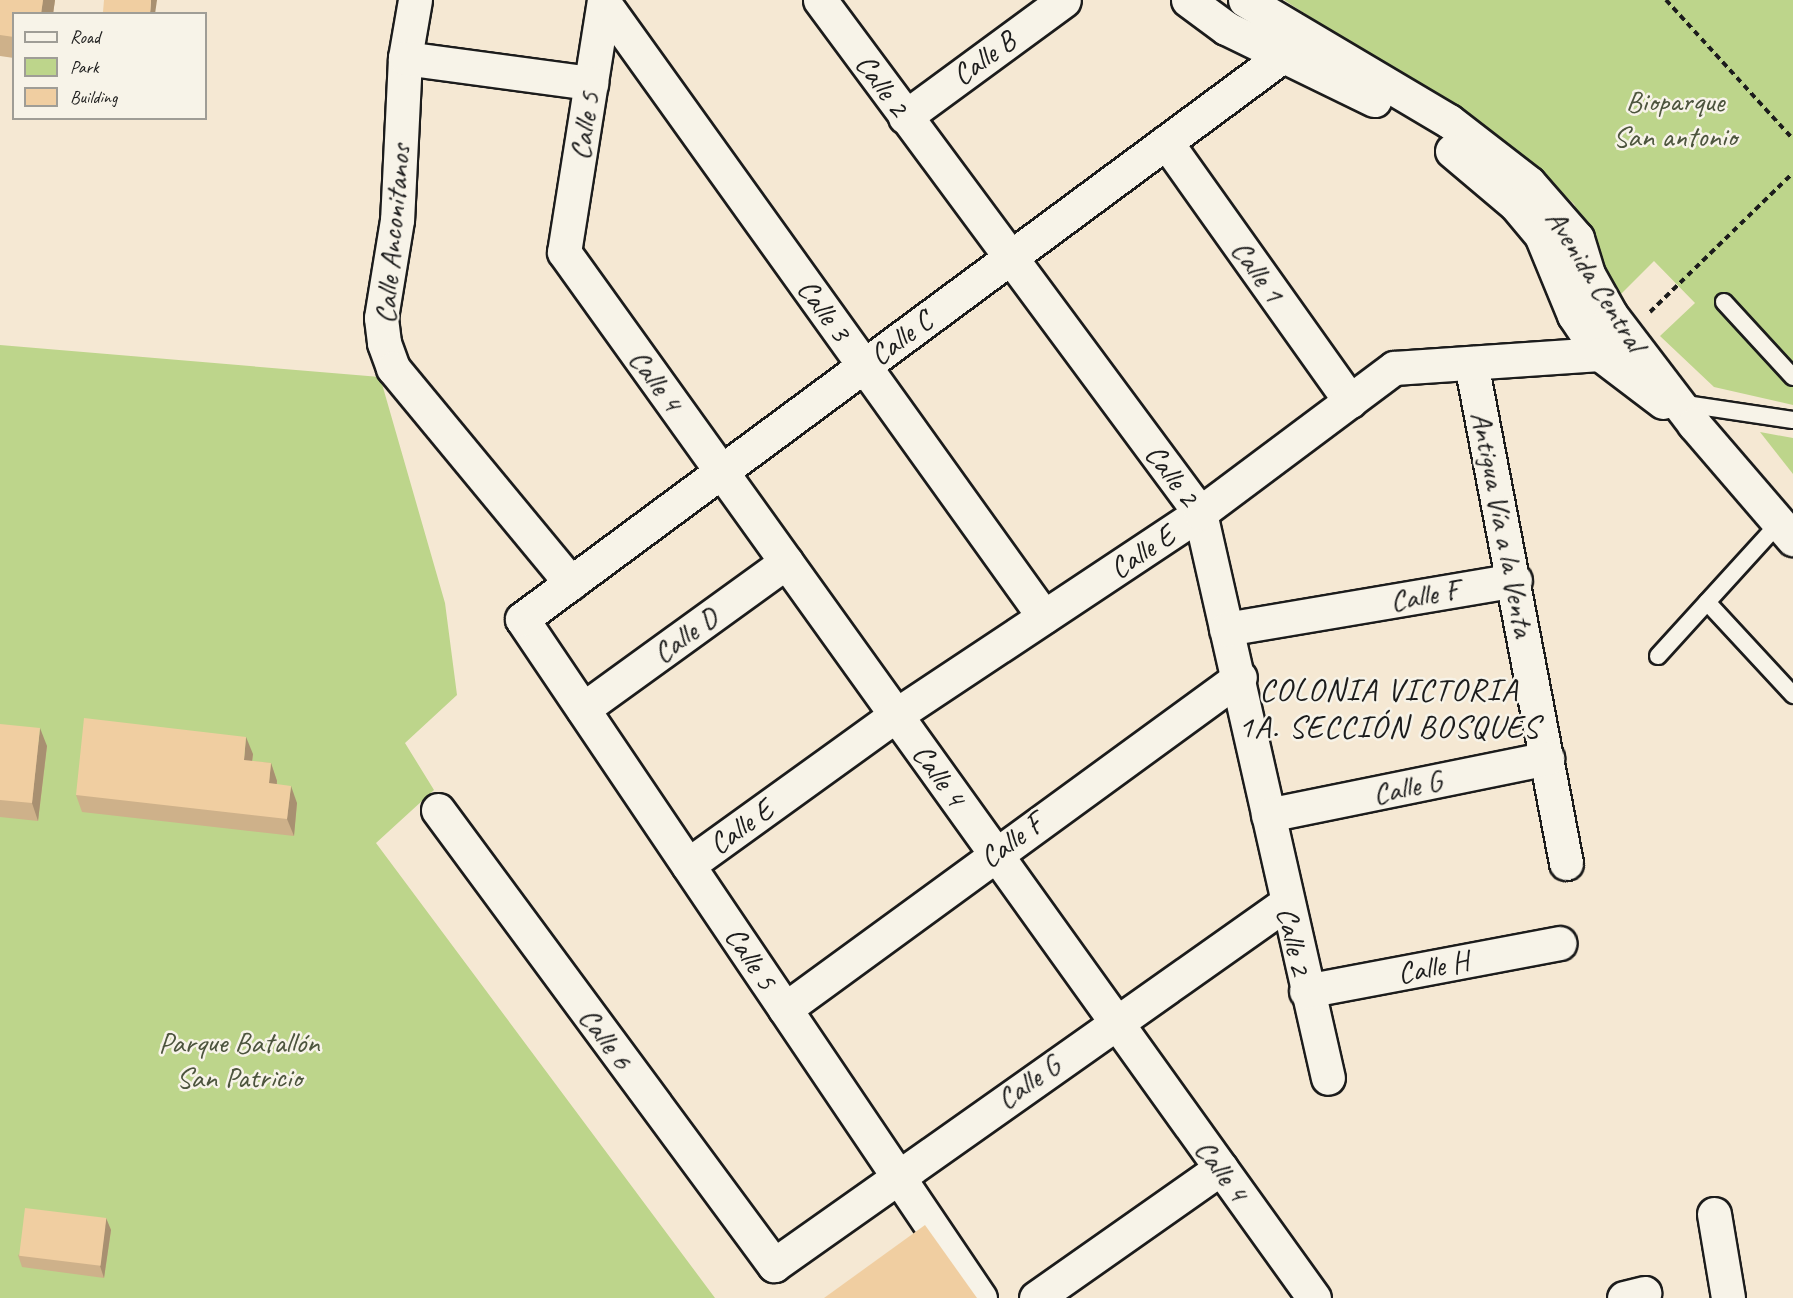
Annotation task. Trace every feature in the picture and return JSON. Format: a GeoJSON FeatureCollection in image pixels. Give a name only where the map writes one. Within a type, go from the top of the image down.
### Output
{"type":"FeatureCollection","features":[{"type":"Feature","properties":{"kind":"street","name":"Calle Anconitanos"},"geometry":{"type":"LineString","coordinates":[[415,0],[405,57],[396,220],[381,318],[384,343],[393,368],[571,583]]}},
{"type":"Feature","properties":{"kind":"street","name":"Calle 2"},"geometry":{"type":"LineString","coordinates":[[820,0],[1008,258],[1200,513],[1226,629],[1240,677],[1285,904],[1328,1078]]}},
{"type":"Feature","properties":{"kind":"street","name":"Calle B"},"geometry":{"type":"LineString","coordinates":[[905,117],[1064,0]]}},
{"type":"Feature","properties":{"kind":"street","name":"Avenida Central"},"geometry":{"type":"LineString","coordinates":[[1188,0],[1281,57],[1372,98],[1459,156],[1515,204],[1541,236],[1574,315],[1600,354],[1681,412]]}},
{"type":"Feature","properties":{"kind":"street","name":"Avenida Central"},"geometry":{"type":"LineString","coordinates":[[1245,0],[1449,122],[1529,183],[1577,238],[1588,274],[1626,335],[1681,412]]}},
{"type":"Feature","properties":{"kind":"street","name":"Calle 5"},"geometry":{"type":"LineString","coordinates":[[564,252],[604,1]]}},
{"type":"Feature","properties":{"kind":"street","name":"Calle 3"},"geometry":{"type":"LineString","coordinates":[[604,1],[1044,617]]}},
{"type":"Feature","properties":{"kind":"street"},"geometry":{"type":"LineString","coordinates":[[405,57],[591,83]]}},
{"type":"Feature","properties":{"kind":"street","name":"Calle C"},"geometry":{"type":"LineString","coordinates":[[522,619],[1281,57]]}},
{"type":"Feature","properties":{"kind":"street","name":"Calle 1"},"geometry":{"type":"LineString","coordinates":[[1166,142],[1350,401]]}},
{"type":"Feature","properties":{"kind":"street","name":"Calle 4"},"geometry":{"type":"LineString","coordinates":[[564,252],[1314,1298]]}},
{"type":"Feature","properties":{"kind":"street"},"geometry":{"type":"LineString","coordinates":[[1600,354],[1626,335]]}},
{"type":"Feature","properties":{"kind":"street","name":"Calle E"},"geometry":{"type":"LineString","coordinates":[[688,866],[896,715],[1200,513],[1394,368],[1600,354]]}},
{"type":"Feature","properties":{"kind":"street","name":"Antigua Vía a la Venta"},"geometry":{"type":"LineString","coordinates":[[1472,363],[1515,580],[1566,863]]}},
{"type":"Feature","properties":{"kind":"street"},"geometry":{"type":"LineString","coordinates":[[1681,412],[1786,531]]}},
{"type":"Feature","properties":{"kind":"street","name":"Calle D"},"geometry":{"type":"LineString","coordinates":[[583,709],[786,562]]}},
{"type":"Feature","properties":{"kind":"street","name":"Calle F"},"geometry":{"type":"LineString","coordinates":[[1226,629],[1515,580]]}},
{"type":"Feature","properties":{"kind":"street","name":"Calle 5"},"geometry":{"type":"LineString","coordinates":[[522,619],[980,1298]]}},
{"type":"Feature","properties":{"kind":"street","name":"Calle F"},"geometry":{"type":"LineString","coordinates":[[785,1009],[995,852],[1240,677]]}},
{"type":"Feature","properties":{"kind":"street","name":"Calle G"},"geometry":{"type":"LineString","coordinates":[[1268,815],[1547,758]]}},
{"type":"Feature","properties":{"kind":"street","name":"Calle 6"},"geometry":{"type":"LineString","coordinates":[[438,810],[774,1265]]}},
{"type":"Feature","properties":{"kind":"street","name":"Calle G"},"geometry":{"type":"LineString","coordinates":[[774,1265],[897,1174],[1285,904]]}},
{"type":"Feature","properties":{"kind":"street","name":"Calle H"},"geometry":{"type":"LineString","coordinates":[[1306,991],[1560,943]]}},
{"type":"Feature","properties":{"kind":"street"},"geometry":{"type":"LineString","coordinates":[[1036,1298],[1221,1168]]}},
{"type":"Feature","properties":{"kind":"street"},"geometry":{"type":"LineString","coordinates":[[1714,1214],[1728,1298]]}},
{"type":"Feature","properties":{"kind":"lane"},"geometry":{"type":"LineString","coordinates":[[1724,302],[1793,377]]}},
{"type":"Feature","properties":{"kind":"lane"},"geometry":{"type":"LineString","coordinates":[[1681,412],[1793,420]]}},
{"type":"Feature","properties":{"kind":"lane"},"geometry":{"type":"LineString","coordinates":[[1658,656],[1707,602],[1786,531]]}},
{"type":"Feature","properties":{"kind":"lane"},"geometry":{"type":"LineString","coordinates":[[1707,602],[1793,695]]}},
{"type":"Feature","properties":{"kind":"path"},"geometry":{"type":"LineString","coordinates":[[1666,0],[1793,139]]}},
{"type":"Feature","properties":{"kind":"path"},"geometry":{"type":"LineString","coordinates":[[1626,335],[1793,173]]}},
{"type":"Feature","properties":{"kind":"green space","name":"Bioparque San antonio"},"geometry":{"type":"Polygon","coordinates":[[[1284,0],[1793,0],[1793,405],[1714,387],[1660,336],[1695,303],[1654,261],[1617,298],[1574,204],[1519,153],[1284,0]]]}},
{"type":"Feature","properties":{"kind":"green space","name":"Parque Batallón San Patricio"},"geometry":{"type":"Polygon","coordinates":[[[0,345],[380,377],[445,603],[457,695],[405,743],[434,790],[376,843],[715,1298],[0,1298],[0,345]]]}},
{"type":"Feature","properties":{"kind":"green space"},"geometry":{"type":"Polygon","coordinates":[[[1760,432],[1793,438],[1793,474],[1760,432]]]}},
{"type":"Feature","properties":{"kind":"building"},"geometry":{"type":"Polygon","coordinates":[[[0,0],[43,0],[41,12],[12,12],[12,37],[0,35],[0,0]]]}},
{"type":"Feature","properties":{"kind":"building"},"geometry":{"type":"Polygon","coordinates":[[[104,0],[151,0],[150,12],[103,12],[104,0]]]}},
{"type":"Feature","properties":{"kind":"building"},"geometry":{"type":"Polygon","coordinates":[[[84,718],[246,737],[244,760],[271,763],[269,783],[291,786],[287,819],[76,795],[84,718]]]}},
{"type":"Feature","properties":{"kind":"building"},"geometry":{"type":"Polygon","coordinates":[[[0,724],[40,728],[32,803],[0,800],[0,724]]]}},
{"type":"Feature","properties":{"kind":"building"},"geometry":{"type":"Polygon","coordinates":[[[25,1208],[106,1218],[101,1266],[19,1256],[25,1208]]]}},
{"type":"Feature","properties":{"kind":"building"},"geometry":{"type":"Polygon","coordinates":[[[925,1225],[977,1298],[824,1298],[925,1225]]]}},
{"type":"Feature","properties":{"kind":"district","name":"COLONIA VICTORIA 1A. SECCIÓN BOSQUES"},"geometry":{"type":"Point","coordinates":[1389,710]}}]}
